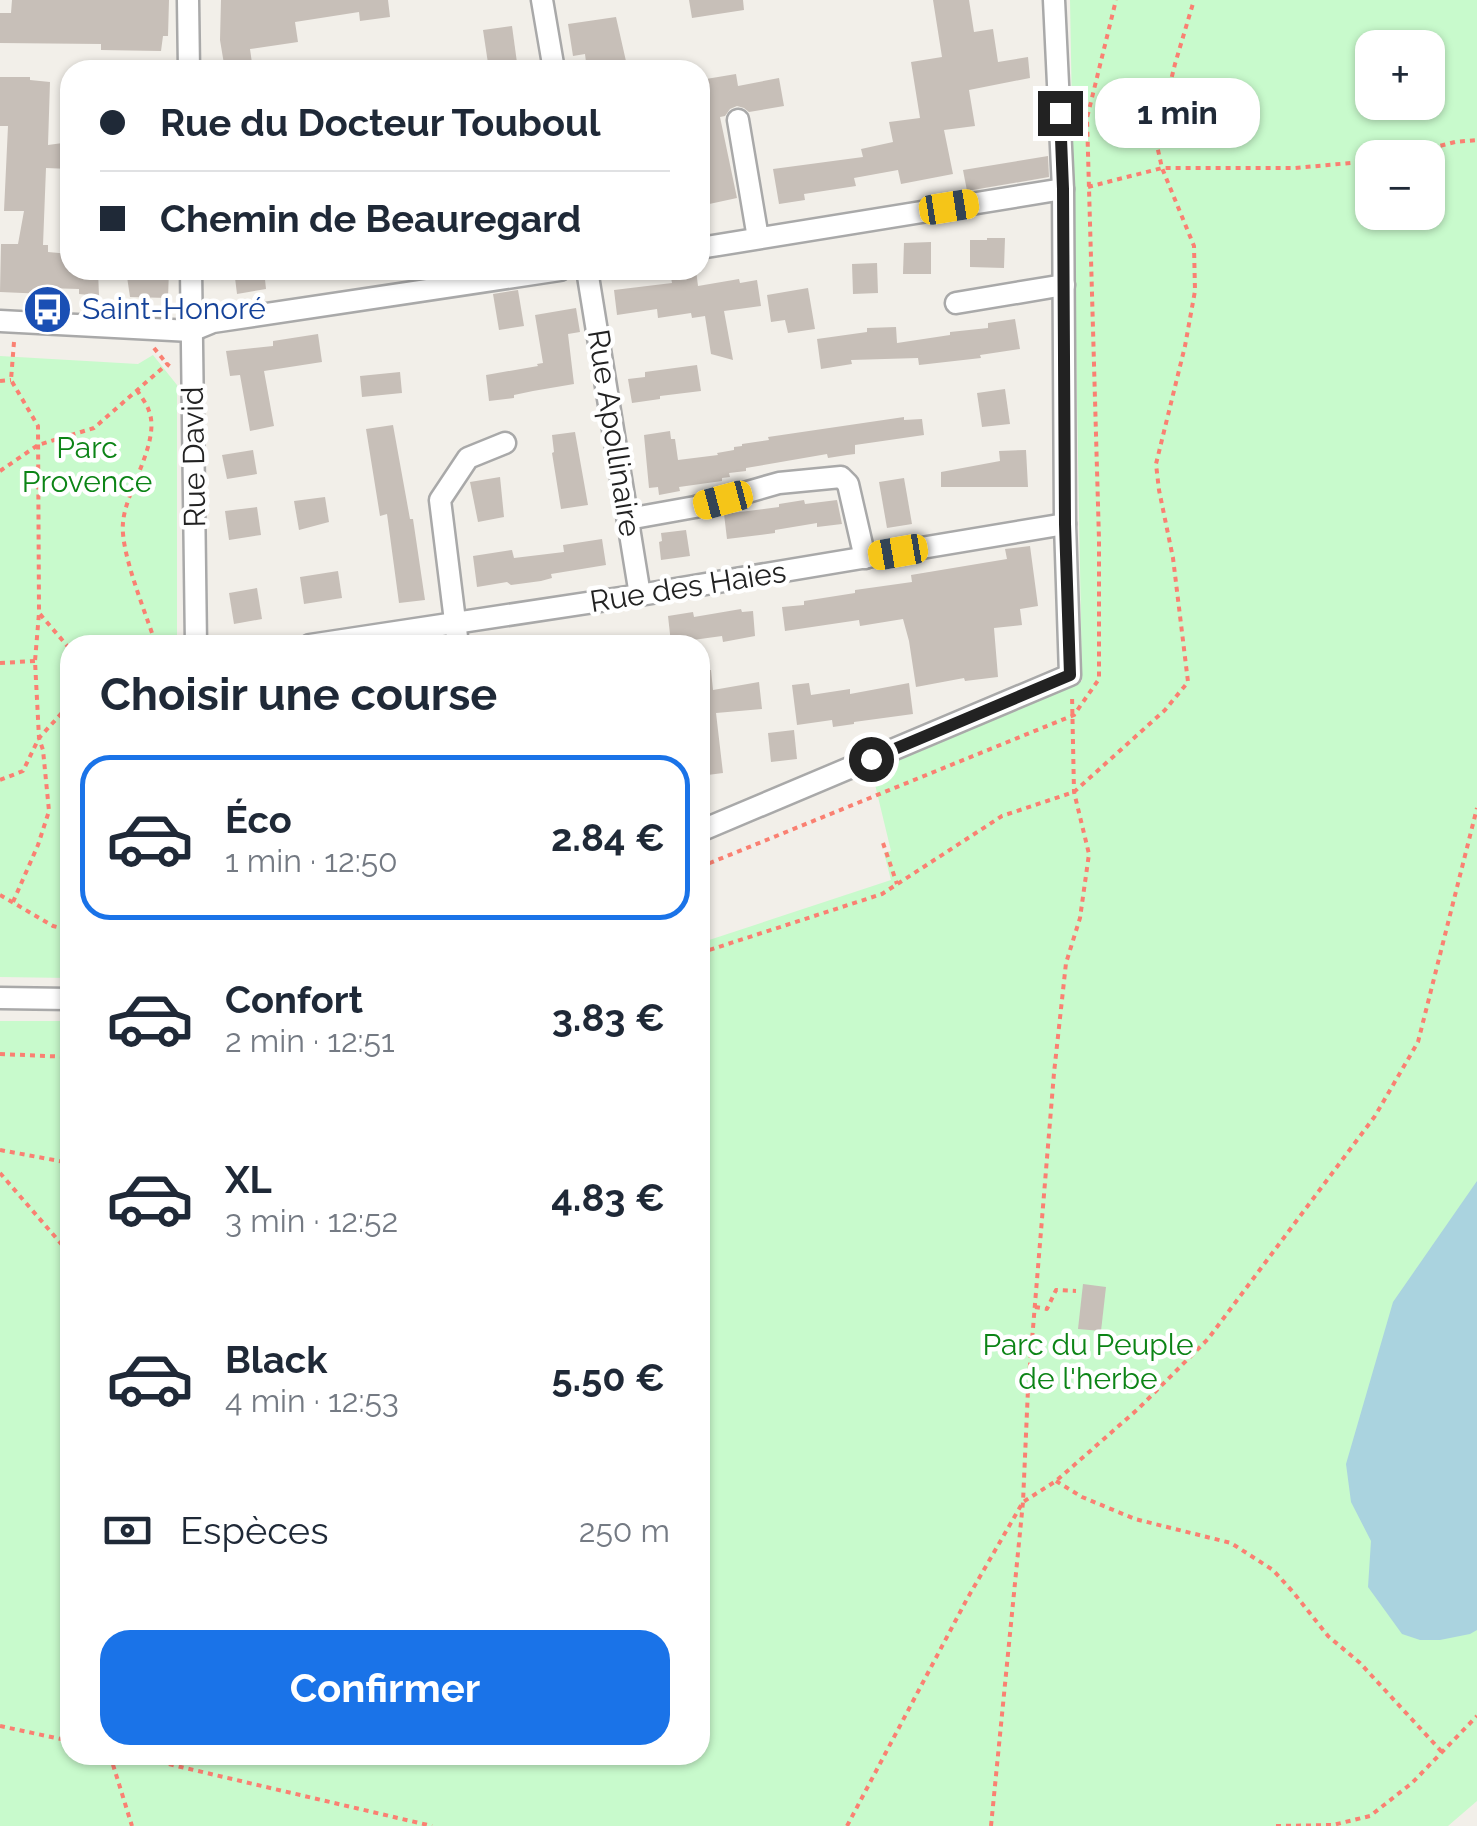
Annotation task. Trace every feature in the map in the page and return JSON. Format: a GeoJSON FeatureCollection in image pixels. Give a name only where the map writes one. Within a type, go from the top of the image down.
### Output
{"type":"FeatureCollection","features":[{"type":"Feature","properties":{"kind":"street"},"geometry":{"type":"LineString","coordinates":[[188,0],[189,60]]}},
{"type":"Feature","properties":{"kind":"street"},"geometry":{"type":"LineString","coordinates":[[542,0],[552,60]]}},
{"type":"Feature","properties":{"kind":"street"},"geometry":{"type":"LineString","coordinates":[[710,827],[1070,675],[1063,189],[1054,0]]}},
{"type":"Feature","properties":{"kind":"street"},"geometry":{"type":"LineString","coordinates":[[738,120],[758,238]]}},
{"type":"Feature","properties":{"kind":"street"},"geometry":{"type":"LineString","coordinates":[[710,246],[1063,189]]}},
{"type":"Feature","properties":{"kind":"street","name":"Rue David"},"geometry":{"type":"LineString","coordinates":[[190,280],[196,635]]}},
{"type":"Feature","properties":{"kind":"street"},"geometry":{"type":"LineString","coordinates":[[7,321],[191,331],[213,322],[493,280]]}},
{"type":"Feature","properties":{"kind":"street","name":"Rue Apollinaire"},"geometry":{"type":"LineString","coordinates":[[589,280],[640,595]]}},
{"type":"Feature","properties":{"kind":"street"},"geometry":{"type":"LineString","coordinates":[[956,303],[1064,285]]}},
{"type":"Feature","properties":{"kind":"street"},"geometry":{"type":"LineString","coordinates":[[456,635],[440,500],[468,458],[505,443]]}},
{"type":"Feature","properties":{"kind":"street"},"geometry":{"type":"LineString","coordinates":[[628,520],[780,484],[841,477],[848,484],[865,558]]}},
{"type":"Feature","properties":{"kind":"street","name":"Rue des Haies"},"geometry":{"type":"LineString","coordinates":[[375,635],[1065,524]]}},
{"type":"Feature","properties":{"kind":"street"},"geometry":{"type":"LineString","coordinates":[[0,998],[60,998]]}},
{"type":"Feature","properties":{"kind":"path"},"geometry":{"type":"LineString","coordinates":[[1445,145],[1477,140]]}},
{"type":"Feature","properties":{"kind":"path"},"geometry":{"type":"LineString","coordinates":[[1063,189],[1088,187],[1162,168],[1295,168],[1355,163]]}},
{"type":"Feature","properties":{"kind":"path"},"geometry":{"type":"LineString","coordinates":[[7,321],[11,380],[38,426],[40,612],[35,661],[39,738],[49,811],[14,902]]}},
{"type":"Feature","properties":{"kind":"path"},"geometry":{"type":"LineString","coordinates":[[0,471],[38,445],[94,428],[167,364],[193,385]]}},
{"type":"Feature","properties":{"kind":"path"},"geometry":{"type":"LineString","coordinates":[[0,382],[11,380]]}},
{"type":"Feature","properties":{"kind":"path"},"geometry":{"type":"LineString","coordinates":[[138,390],[151,414],[150,433],[122,524],[128,559],[153,635]]}},
{"type":"Feature","properties":{"kind":"path"},"geometry":{"type":"LineString","coordinates":[[40,612],[60,637]]}},
{"type":"Feature","properties":{"kind":"path"},"geometry":{"type":"LineString","coordinates":[[0,663],[35,661]]}},
{"type":"Feature","properties":{"kind":"path"},"geometry":{"type":"LineString","coordinates":[[990,1826],[1023,1502],[1028,1389],[1066,963],[1080,918],[1090,854],[1074,792],[1070,675]]}},
{"type":"Feature","properties":{"kind":"path"},"geometry":{"type":"LineString","coordinates":[[0,780],[23,771],[39,738],[60,715]]}},
{"type":"Feature","properties":{"kind":"path"},"geometry":{"type":"LineString","coordinates":[[847,1826],[1023,1502],[1056,1481],[1208,1340],[1375,1116],[1418,1042],[1477,808]]}},
{"type":"Feature","properties":{"kind":"path"},"geometry":{"type":"LineString","coordinates":[[883,843],[897,884]]}},
{"type":"Feature","properties":{"kind":"path"},"geometry":{"type":"LineString","coordinates":[[0,895],[60,928]]}},
{"type":"Feature","properties":{"kind":"path"},"geometry":{"type":"LineString","coordinates":[[0,1054],[60,1057]]}},
{"type":"Feature","properties":{"kind":"path"},"geometry":{"type":"LineString","coordinates":[[0,1150],[60,1161]]}},
{"type":"Feature","properties":{"kind":"path"},"geometry":{"type":"LineString","coordinates":[[0,1173],[60,1242]]}},
{"type":"Feature","properties":{"kind":"path"},"geometry":{"type":"LineString","coordinates":[[1036,1307],[1047,1308],[1056,1290],[1076,1291]]}},
{"type":"Feature","properties":{"kind":"path"},"geometry":{"type":"LineString","coordinates":[[1056,1481],[1082,1497],[1135,1519],[1231,1542],[1272,1570],[1328,1636],[1360,1663],[1442,1752]]}},
{"type":"Feature","properties":{"kind":"path"},"geometry":{"type":"LineString","coordinates":[[1276,1826],[1334,1824],[1370,1816],[1412,1783],[1477,1716]]}},
{"type":"Feature","properties":{"kind":"path"},"geometry":{"type":"LineString","coordinates":[[0,1726],[60,1739]]}},
{"type":"Feature","properties":{"kind":"path"},"geometry":{"type":"LineString","coordinates":[[113,1765],[132,1826]]}},
{"type":"Feature","properties":{"kind":"path"},"geometry":{"type":"LineString","coordinates":[[173,1765],[432,1826]]}},
{"type":"Feature","properties":{"kind":"green space","name":"Parc du Peuple de l'herbe"},"geometry":{"type":"Polygon","coordinates":[[[1070,0],[1477,0],[1477,1801],[1448,1826],[0,1826],[0,1021],[60,1021],[60,1765],[710,1765],[710,940],[891,880],[884,853],[891,851],[872,772],[1082,681],[1070,0]]]}},
{"type":"Feature","properties":{"kind":"green space","name":"Parc Provence"},"geometry":{"type":"Polygon","coordinates":[[[153,355],[177,385],[177,635],[60,635],[60,978],[0,977],[0,356],[138,364],[153,355]]]}},
{"type":"Feature","properties":{"kind":"water"},"geometry":{"type":"Polygon","coordinates":[[[1477,1181],[1477,1630],[1440,1640],[1420,1640],[1402,1634],[1368,1587],[1371,1541],[1351,1502],[1346,1464],[1393,1302],[1477,1181]]]}},
{"type":"Feature","properties":{"kind":"building"},"geometry":{"type":"Polygon","coordinates":[[[12,0],[169,0],[168,36],[163,36],[161,51],[101,50],[101,44],[0,43],[0,13],[11,13],[12,0]]]}},
{"type":"Feature","properties":{"kind":"building"},"geometry":{"type":"Polygon","coordinates":[[[221,0],[388,0],[390,17],[360,21],[359,12],[295,22],[298,42],[250,49],[252,60],[223,60],[221,0]]]}},
{"type":"Feature","properties":{"kind":"building"},"geometry":{"type":"Polygon","coordinates":[[[689,0],[743,0],[744,10],[692,18],[689,0]]]}},
{"type":"Feature","properties":{"kind":"building"},"geometry":{"type":"Polygon","coordinates":[[[933,0],[969,0],[974,32],[993,29],[998,62],[1028,57],[1030,78],[969,90],[975,126],[944,130],[953,174],[901,184],[898,170],[854,178],[856,186],[804,194],[805,200],[779,204],[773,169],[863,157],[861,149],[893,142],[889,122],[920,118],[911,62],[942,57],[933,0]]]}},
{"type":"Feature","properties":{"kind":"building"},"geometry":{"type":"Polygon","coordinates":[[[616,17],[626,60],[586,60],[585,54],[573,56],[568,24],[616,17]]]}},
{"type":"Feature","properties":{"kind":"building"},"geometry":{"type":"Polygon","coordinates":[[[512,26],[517,60],[488,60],[483,30],[512,26]]]}},
{"type":"Feature","properties":{"kind":"building"},"geometry":{"type":"Polygon","coordinates":[[[736,74],[738,86],[779,78],[784,106],[749,112],[737,106],[720,117],[737,198],[710,204],[710,78],[736,74]]]}},
{"type":"Feature","properties":{"kind":"building"},"geometry":{"type":"Polygon","coordinates":[[[0,77],[50,82],[48,145],[60,143],[60,169],[46,168],[43,245],[48,245],[48,252],[60,253],[60,280],[98,280],[99,296],[79,294],[79,289],[46,288],[46,294],[0,292],[1,244],[18,244],[24,211],[4,211],[8,126],[0,126],[0,77]]]}},
{"type":"Feature","properties":{"kind":"building"},"geometry":{"type":"Polygon","coordinates":[[[1048,156],[1049,177],[967,191],[963,170],[1048,156]]]}},
{"type":"Feature","properties":{"kind":"building"},"geometry":{"type":"Polygon","coordinates":[[[1005,238],[1004,268],[970,267],[970,240],[1005,238]]]}},
{"type":"Feature","properties":{"kind":"building"},"geometry":{"type":"Polygon","coordinates":[[[931,242],[931,274],[903,274],[904,243],[931,242]]]}},
{"type":"Feature","properties":{"kind":"building"},"geometry":{"type":"Polygon","coordinates":[[[877,263],[878,293],[853,294],[852,264],[877,263]]]}},
{"type":"Feature","properties":{"kind":"building"},"geometry":{"type":"Polygon","coordinates":[[[127,280],[169,280],[168,298],[130,297],[127,280]]]}},
{"type":"Feature","properties":{"kind":"building"},"geometry":{"type":"Polygon","coordinates":[[[235,280],[265,280],[266,289],[237,294],[235,280]]]}},
{"type":"Feature","properties":{"kind":"building"},"geometry":{"type":"Polygon","coordinates":[[[671,280],[697,280],[698,286],[757,280],[761,306],[724,311],[733,360],[711,354],[705,316],[692,318],[691,313],[658,318],[657,309],[617,315],[614,290],[672,283],[671,280]]]}},
{"type":"Feature","properties":{"kind":"building"},"geometry":{"type":"Polygon","coordinates":[[[808,288],[815,329],[788,333],[785,320],[771,322],[767,295],[808,288]]]}},
{"type":"Feature","properties":{"kind":"building"},"geometry":{"type":"Polygon","coordinates":[[[518,290],[524,326],[499,330],[493,294],[518,290]]]}},
{"type":"Feature","properties":{"kind":"building"},"geometry":{"type":"Polygon","coordinates":[[[576,308],[580,332],[568,334],[574,384],[489,401],[486,375],[543,363],[535,315],[576,308]]]}},
{"type":"Feature","properties":{"kind":"building"},"geometry":{"type":"Polygon","coordinates":[[[1015,319],[1020,349],[919,365],[918,358],[851,360],[852,364],[821,369],[817,339],[867,332],[867,328],[896,327],[897,343],[988,328],[988,323],[1015,319]]]}},
{"type":"Feature","properties":{"kind":"building"},"geometry":{"type":"Polygon","coordinates":[[[318,334],[322,362],[264,371],[274,426],[250,431],[240,375],[230,376],[226,351],[273,346],[273,341],[318,334]]]}},
{"type":"Feature","properties":{"kind":"building"},"geometry":{"type":"Polygon","coordinates":[[[697,365],[701,391],[632,403],[628,379],[645,377],[645,372],[697,365]]]}},
{"type":"Feature","properties":{"kind":"building"},"geometry":{"type":"Polygon","coordinates":[[[400,372],[402,393],[362,397],[360,376],[400,372]]]}},
{"type":"Feature","properties":{"kind":"building"},"geometry":{"type":"Polygon","coordinates":[[[1005,389],[1010,424],[982,427],[977,393],[1005,389]]]}},
{"type":"Feature","properties":{"kind":"building"},"geometry":{"type":"Polygon","coordinates":[[[904,417],[922,419],[924,435],[855,445],[855,454],[828,458],[827,454],[746,468],[729,473],[730,477],[722,481],[679,487],[680,491],[659,495],[658,487],[649,488],[644,435],[670,431],[678,460],[718,455],[742,444],[769,440],[768,437],[904,417]]]}},
{"type":"Feature","properties":{"kind":"building"},"geometry":{"type":"Polygon","coordinates":[[[393,425],[425,600],[399,603],[387,514],[380,516],[366,429],[393,425]]]}},
{"type":"Feature","properties":{"kind":"building"},"geometry":{"type":"Polygon","coordinates":[[[575,432],[588,505],[561,509],[552,435],[575,432]]]}},
{"type":"Feature","properties":{"kind":"building"},"geometry":{"type":"Polygon","coordinates":[[[253,450],[257,474],[227,479],[222,455],[253,450]]]}},
{"type":"Feature","properties":{"kind":"building"},"geometry":{"type":"Polygon","coordinates":[[[1026,450],[1028,487],[941,487],[941,472],[1000,461],[999,451],[1026,450]]]}},
{"type":"Feature","properties":{"kind":"building"},"geometry":{"type":"Polygon","coordinates":[[[500,477],[504,517],[478,522],[470,482],[500,477]]]}},
{"type":"Feature","properties":{"kind":"building"},"geometry":{"type":"Polygon","coordinates":[[[904,478],[912,524],[887,528],[879,482],[904,478]]]}},
{"type":"Feature","properties":{"kind":"building"},"geometry":{"type":"Polygon","coordinates":[[[325,497],[329,522],[299,530],[294,501],[325,497]]]}},
{"type":"Feature","properties":{"kind":"building"},"geometry":{"type":"Polygon","coordinates":[[[804,500],[805,504],[837,500],[842,524],[817,527],[817,523],[727,539],[724,514],[804,500]]]}},
{"type":"Feature","properties":{"kind":"building"},"geometry":{"type":"Polygon","coordinates":[[[257,507],[261,535],[229,540],[225,511],[257,507]]]}},
{"type":"Feature","properties":{"kind":"building"},"geometry":{"type":"Polygon","coordinates":[[[686,530],[690,556],[661,560],[661,533],[686,530]]]}},
{"type":"Feature","properties":{"kind":"building"},"geometry":{"type":"Polygon","coordinates":[[[602,539],[606,565],[551,574],[552,578],[541,581],[477,587],[473,556],[512,550],[514,558],[564,552],[563,545],[602,539]]]}},
{"type":"Feature","properties":{"kind":"building"},"geometry":{"type":"Polygon","coordinates":[[[1030,546],[1038,606],[1020,609],[1022,625],[994,628],[998,677],[965,681],[964,678],[916,687],[903,619],[860,626],[859,620],[785,631],[782,607],[912,582],[911,575],[1007,559],[1005,549],[1030,546]]]}},
{"type":"Feature","properties":{"kind":"building"},"geometry":{"type":"Polygon","coordinates":[[[338,571],[342,598],[304,604],[300,577],[338,571]]]}},
{"type":"Feature","properties":{"kind":"building"},"geometry":{"type":"Polygon","coordinates":[[[257,588],[262,619],[234,624],[229,593],[257,588]]]}},
{"type":"Feature","properties":{"kind":"building"},"geometry":{"type":"Polygon","coordinates":[[[741,609],[753,611],[755,636],[723,642],[722,636],[670,635],[668,616],[693,612],[694,617],[741,609]]]}},
{"type":"Feature","properties":{"kind":"building"},"geometry":{"type":"Polygon","coordinates":[[[710,670],[713,690],[759,682],[762,709],[716,713],[723,773],[710,775],[710,670]]]}},
{"type":"Feature","properties":{"kind":"building"},"geometry":{"type":"Polygon","coordinates":[[[809,683],[811,695],[850,689],[850,694],[909,683],[913,714],[833,727],[832,720],[797,725],[792,685],[809,683]]]}},
{"type":"Feature","properties":{"kind":"building"},"geometry":{"type":"Polygon","coordinates":[[[794,730],[797,759],[771,762],[768,733],[794,730]]]}},
{"type":"Feature","properties":{"kind":"building"},"geometry":{"type":"Polygon","coordinates":[[[1083,1284],[1106,1287],[1101,1331],[1078,1329],[1083,1284]]]}},
{"type":"Feature","properties":{"kind":"place","name":"Saint-Honoré"},"geometry":{"type":"Point","coordinates":[47,309]}},
{"type":"Feature","properties":{"kind":"route"},"geometry":{"type":"LineString","coordinates":[[871,759],[1070,675],[1060,113]]}}]}
